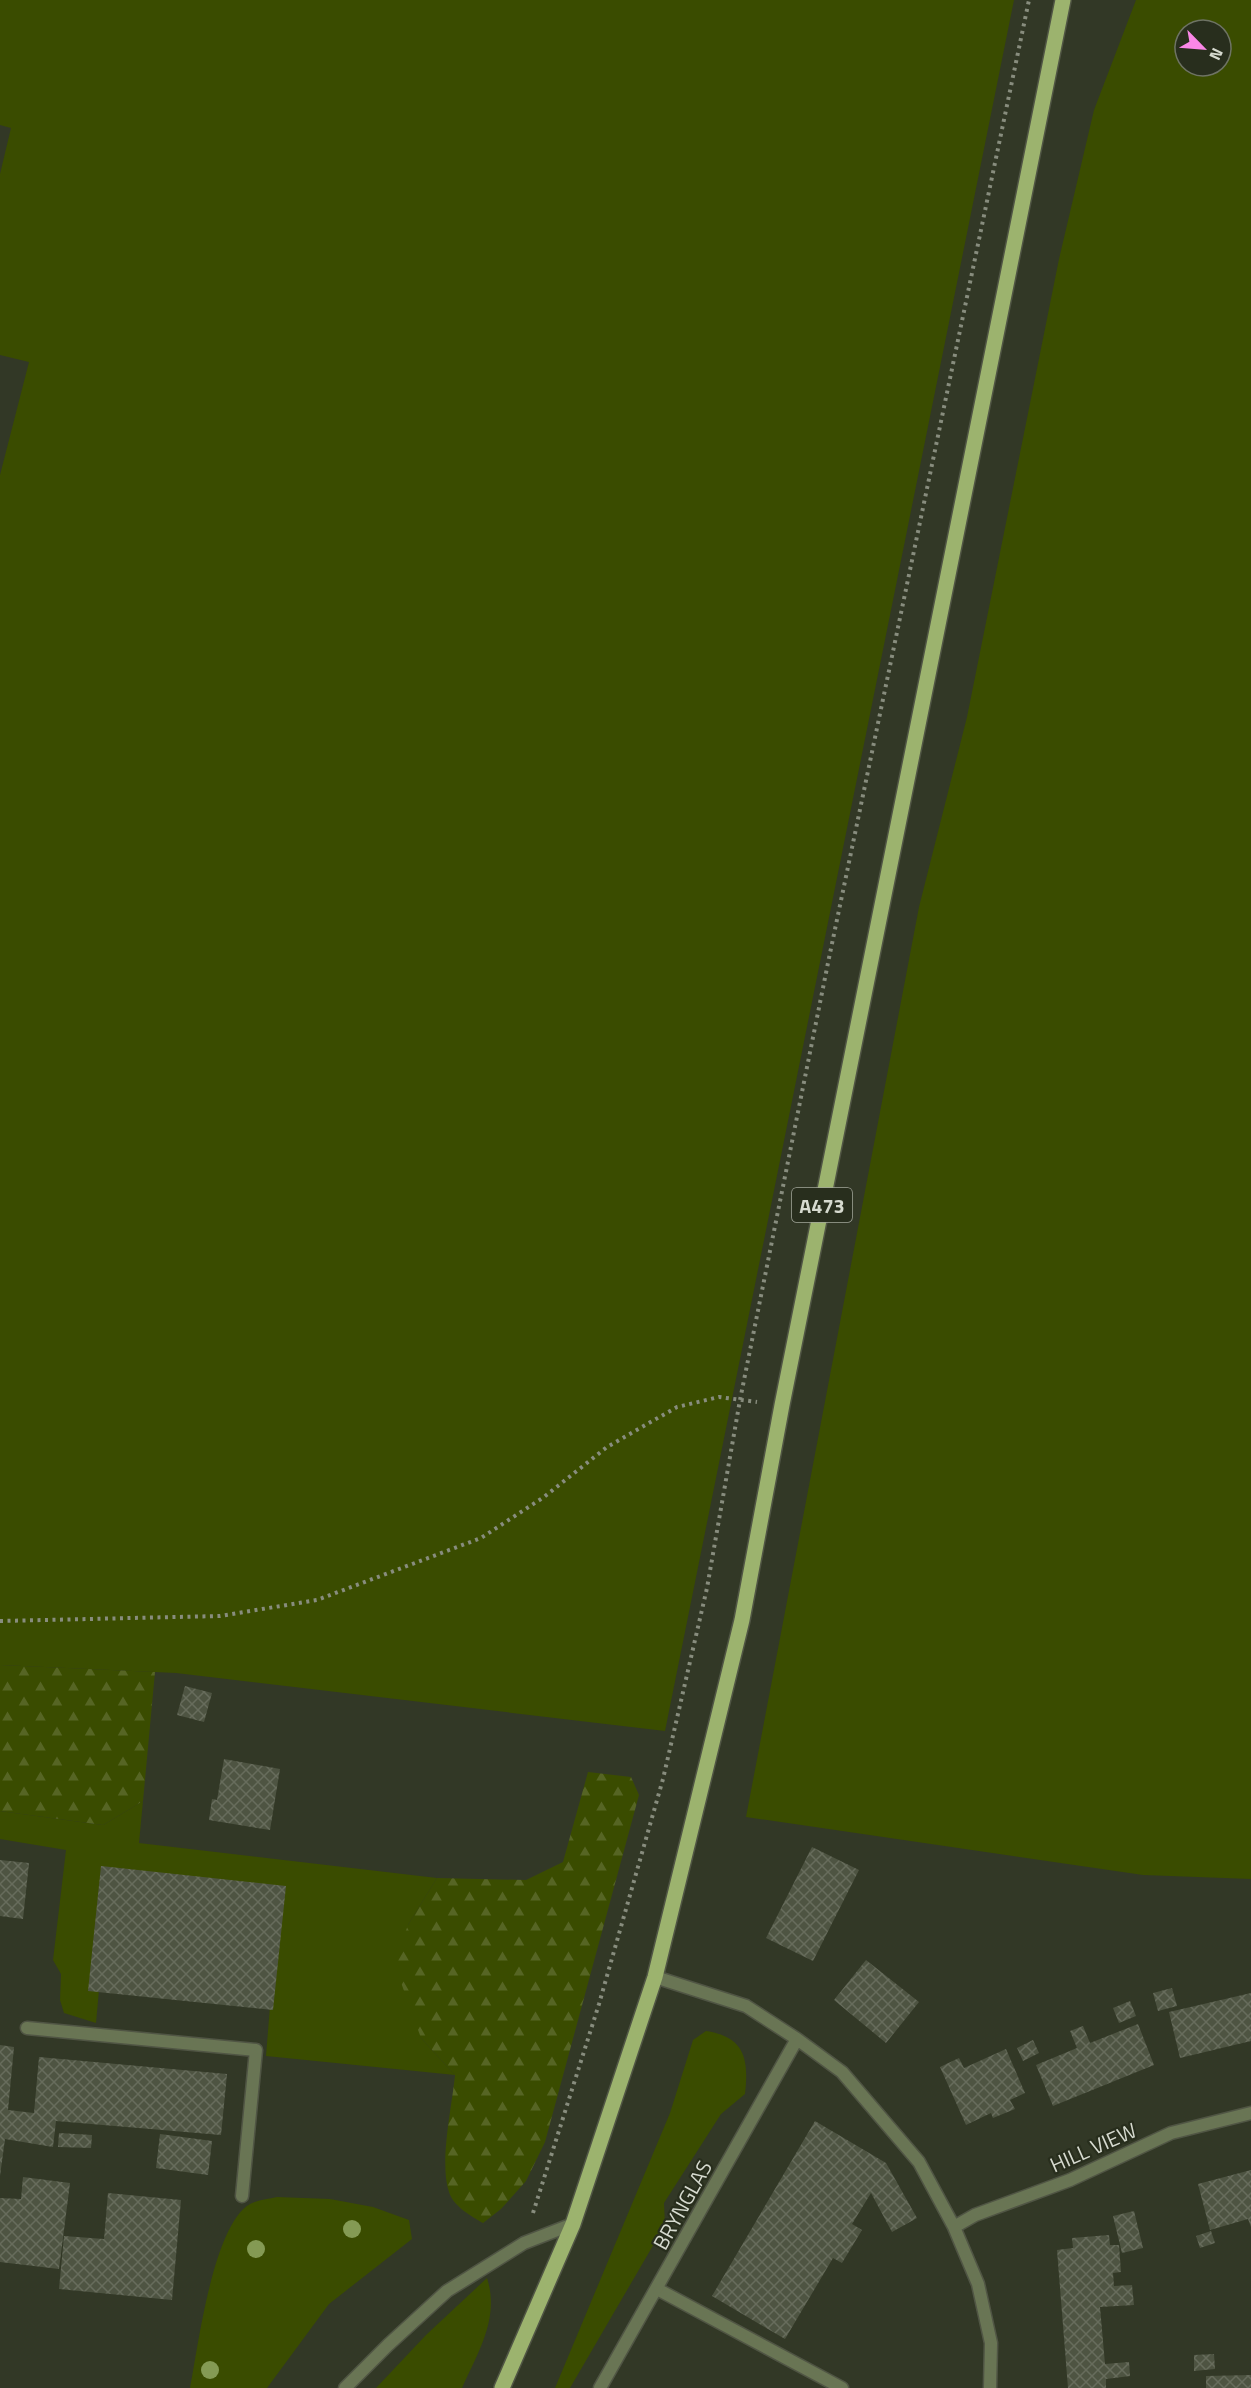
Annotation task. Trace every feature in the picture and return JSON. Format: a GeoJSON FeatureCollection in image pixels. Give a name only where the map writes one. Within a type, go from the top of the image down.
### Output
{"type":"FeatureCollection","features":[{"type":"Feature","properties":{"kind":"main road","name":"A473"},"geometry":{"type":"LineString","coordinates":[[502,2388],[573,2224],[655,1977],[742,1620],[782,1405],[1063,0]]}},
{"type":"Feature","properties":{"kind":"street"},"geometry":{"type":"LineString","coordinates":[[655,1977],[746,2006],[797,2039],[842,2072],[919,2162],[954,2227],[978,2284],[991,2343],[990,2388]]}},
{"type":"Feature","properties":{"kind":"street"},"geometry":{"type":"LineString","coordinates":[[27,2028],[256,2050],[242,2196]]}},
{"type":"Feature","properties":{"kind":"street","name":"BRYNGLAS"},"geometry":{"type":"LineString","coordinates":[[600,2388],[797,2039]]}},
{"type":"Feature","properties":{"kind":"street","name":"HILL VIEW"},"geometry":{"type":"LineString","coordinates":[[954,2227],[975,2215],[1070,2180],[1171,2133],[1251,2113]]}},
{"type":"Feature","properties":{"kind":"street"},"geometry":{"type":"LineString","coordinates":[[345,2388],[447,2291],[524,2242],[573,2224]]}},
{"type":"Feature","properties":{"kind":"street"},"geometry":{"type":"LineString","coordinates":[[657,2289],[842,2388]]}},
{"type":"Feature","properties":{"kind":"path"},"geometry":{"type":"LineString","coordinates":[[524,2242],[599,2004],[663,1779],[707,1587],[740,1400],[829,958],[1029,0]]}},
{"type":"Feature","properties":{"kind":"path"},"geometry":{"type":"LineString","coordinates":[[0,1621],[220,1616],[317,1600],[481,1538],[544,1497],[607,1447],[677,1407],[719,1397],[782,1405]]}},
{"type":"Feature","properties":{"kind":"green space"},"geometry":{"type":"Polygon","coordinates":[[[0,0],[1014,0],[665,1731],[176,1673],[0,1665],[0,475],[29,362],[0,355],[0,174],[11,128],[0,125],[0,0]]]}},
{"type":"Feature","properties":{"kind":"green space"},"geometry":{"type":"Polygon","coordinates":[[[1136,0],[1251,0],[1251,1879],[1143,1875],[746,1817],[919,907],[967,717],[1059,259],[1094,110],[1136,0]]]}},
{"type":"Feature","properties":{"kind":"green space"},"geometry":{"type":"Polygon","coordinates":[[[0,1665],[155,1672],[143,1801],[103,1825],[0,1811],[0,1665]]]}},
{"type":"Feature","properties":{"kind":"green space"},"geometry":{"type":"Polygon","coordinates":[[[588,1772],[631,1777],[639,1795],[545,2142],[526,2181],[501,2209],[483,2223],[458,2206],[449,2192],[445,2166],[455,2075],[421,2038],[394,1963],[408,1925],[437,1878],[526,1880],[563,1862],[588,1772]]]}},
{"type":"Feature","properties":{"kind":"green space"},"geometry":{"type":"Polygon","coordinates":[[[143,1801],[139,1843],[437,1878],[408,1925],[421,2038],[455,2075],[266,2056],[270,2006],[99,1990],[96,2023],[64,2013],[60,2000],[61,1974],[53,1960],[66,1850],[0,1839],[0,1811],[103,1825],[143,1801]]]}},
{"type":"Feature","properties":{"kind":"green space"},"geometry":{"type":"Polygon","coordinates":[[[706,2031],[729,2038],[742,2052],[746,2070],[745,2094],[721,2114],[664,2203],[665,2225],[570,2388],[555,2388],[670,2113],[693,2040],[706,2031]]]}},
{"type":"Feature","properties":{"kind":"green space"},"geometry":{"type":"Polygon","coordinates":[[[277,2197],[330,2199],[373,2207],[409,2220],[412,2239],[329,2304],[267,2388],[190,2388],[209,2288],[226,2236],[237,2216],[250,2204],[277,2197]]]}},
{"type":"Feature","properties":{"kind":"green space"},"geometry":{"type":"Polygon","coordinates":[[[487,2278],[491,2307],[489,2321],[462,2388],[376,2388],[426,2335],[487,2278]]]}},
{"type":"Feature","properties":{"kind":"building"},"geometry":{"type":"Polygon","coordinates":[[[185,1686],[212,1693],[204,1722],[177,1715],[185,1686]]]}},
{"type":"Feature","properties":{"kind":"building"},"geometry":{"type":"Polygon","coordinates":[[[224,1759],[280,1769],[270,1830],[209,1820],[212,1799],[217,1800],[224,1759]]]}},
{"type":"Feature","properties":{"kind":"building"},"geometry":{"type":"Polygon","coordinates":[[[812,1847],[859,1870],[813,1961],[766,1938],[812,1847]]]}},
{"type":"Feature","properties":{"kind":"building"},"geometry":{"type":"Polygon","coordinates":[[[0,1860],[29,1863],[23,1919],[0,1916],[0,1860]]]}},
{"type":"Feature","properties":{"kind":"building"},"geometry":{"type":"Polygon","coordinates":[[[101,1866],[286,1886],[273,2010],[88,1991],[101,1866]]]}},
{"type":"Feature","properties":{"kind":"building"},"geometry":{"type":"Polygon","coordinates":[[[866,1960],[919,2002],[886,2043],[834,2000],[866,1960]]]}},
{"type":"Feature","properties":{"kind":"building"},"geometry":{"type":"Polygon","coordinates":[[[1172,1988],[1177,2006],[1158,2011],[1153,1993],[1172,1988]]]}},
{"type":"Feature","properties":{"kind":"building"},"geometry":{"type":"Polygon","coordinates":[[[1251,1993],[1251,2041],[1180,2058],[1169,2012],[1251,1993]]]}},
{"type":"Feature","properties":{"kind":"building"},"geometry":{"type":"Polygon","coordinates":[[[1130,2001],[1136,2016],[1119,2023],[1113,2008],[1130,2001]]]}},
{"type":"Feature","properties":{"kind":"building"},"geometry":{"type":"Polygon","coordinates":[[[1138,2024],[1154,2065],[1053,2106],[1036,2065],[1077,2048],[1070,2031],[1083,2026],[1090,2043],[1138,2024]]]}},
{"type":"Feature","properties":{"kind":"building"},"geometry":{"type":"Polygon","coordinates":[[[1033,2040],[1039,2053],[1023,2061],[1017,2048],[1033,2040]]]}},
{"type":"Feature","properties":{"kind":"building"},"geometry":{"type":"Polygon","coordinates":[[[0,2045],[14,2047],[8,2110],[34,2113],[39,2057],[227,2074],[221,2135],[56,2121],[53,2147],[5,2139],[0,2176],[0,2045]]]}},
{"type":"Feature","properties":{"kind":"building"},"geometry":{"type":"Polygon","coordinates":[[[1006,2049],[1025,2093],[1010,2100],[1015,2109],[993,2118],[991,2113],[966,2125],[940,2067],[959,2058],[964,2068],[1006,2049]]]}},
{"type":"Feature","properties":{"kind":"building"},"geometry":{"type":"Polygon","coordinates":[[[815,2121],[886,2163],[917,2218],[892,2232],[871,2193],[852,2224],[862,2230],[842,2263],[833,2258],[785,2339],[712,2296],[815,2121]]]}},
{"type":"Feature","properties":{"kind":"building"},"geometry":{"type":"Polygon","coordinates":[[[59,2133],[92,2135],[91,2148],[58,2147],[59,2133]]]}},
{"type":"Feature","properties":{"kind":"building"},"geometry":{"type":"Polygon","coordinates":[[[160,2134],[212,2141],[208,2175],[156,2168],[160,2134]]]}},
{"type":"Feature","properties":{"kind":"building"},"geometry":{"type":"Polygon","coordinates":[[[1251,2170],[1251,2227],[1248,2219],[1210,2230],[1198,2184],[1251,2170]]]}},
{"type":"Feature","properties":{"kind":"building"},"geometry":{"type":"Polygon","coordinates":[[[23,2177],[70,2183],[59,2269],[0,2262],[0,2198],[21,2199],[23,2177]]]}},
{"type":"Feature","properties":{"kind":"building"},"geometry":{"type":"Polygon","coordinates":[[[108,2193],[181,2200],[172,2300],[59,2289],[64,2236],[104,2239],[108,2193]]]}},
{"type":"Feature","properties":{"kind":"building"},"geometry":{"type":"Polygon","coordinates":[[[1134,2211],[1143,2248],[1122,2253],[1113,2216],[1134,2211]]]}},
{"type":"Feature","properties":{"kind":"building"},"geometry":{"type":"Polygon","coordinates":[[[1211,2231],[1215,2243],[1200,2248],[1196,2236],[1211,2231]]]}},
{"type":"Feature","properties":{"kind":"building"},"geometry":{"type":"Polygon","coordinates":[[[1109,2235],[1110,2245],[1119,2245],[1121,2272],[1113,2273],[1114,2286],[1132,2285],[1134,2305],[1100,2307],[1105,2364],[1129,2362],[1130,2376],[1106,2379],[1106,2388],[1068,2388],[1057,2250],[1073,2248],[1072,2238],[1109,2235]]]}},
{"type":"Feature","properties":{"kind":"building"},"geometry":{"type":"Polygon","coordinates":[[[1214,2354],[1215,2369],[1194,2371],[1194,2355],[1214,2354]]]}},
{"type":"Feature","properties":{"kind":"building"},"geometry":{"type":"Polygon","coordinates":[[[1251,2375],[1251,2388],[1206,2388],[1206,2376],[1251,2375]]]}}]}
